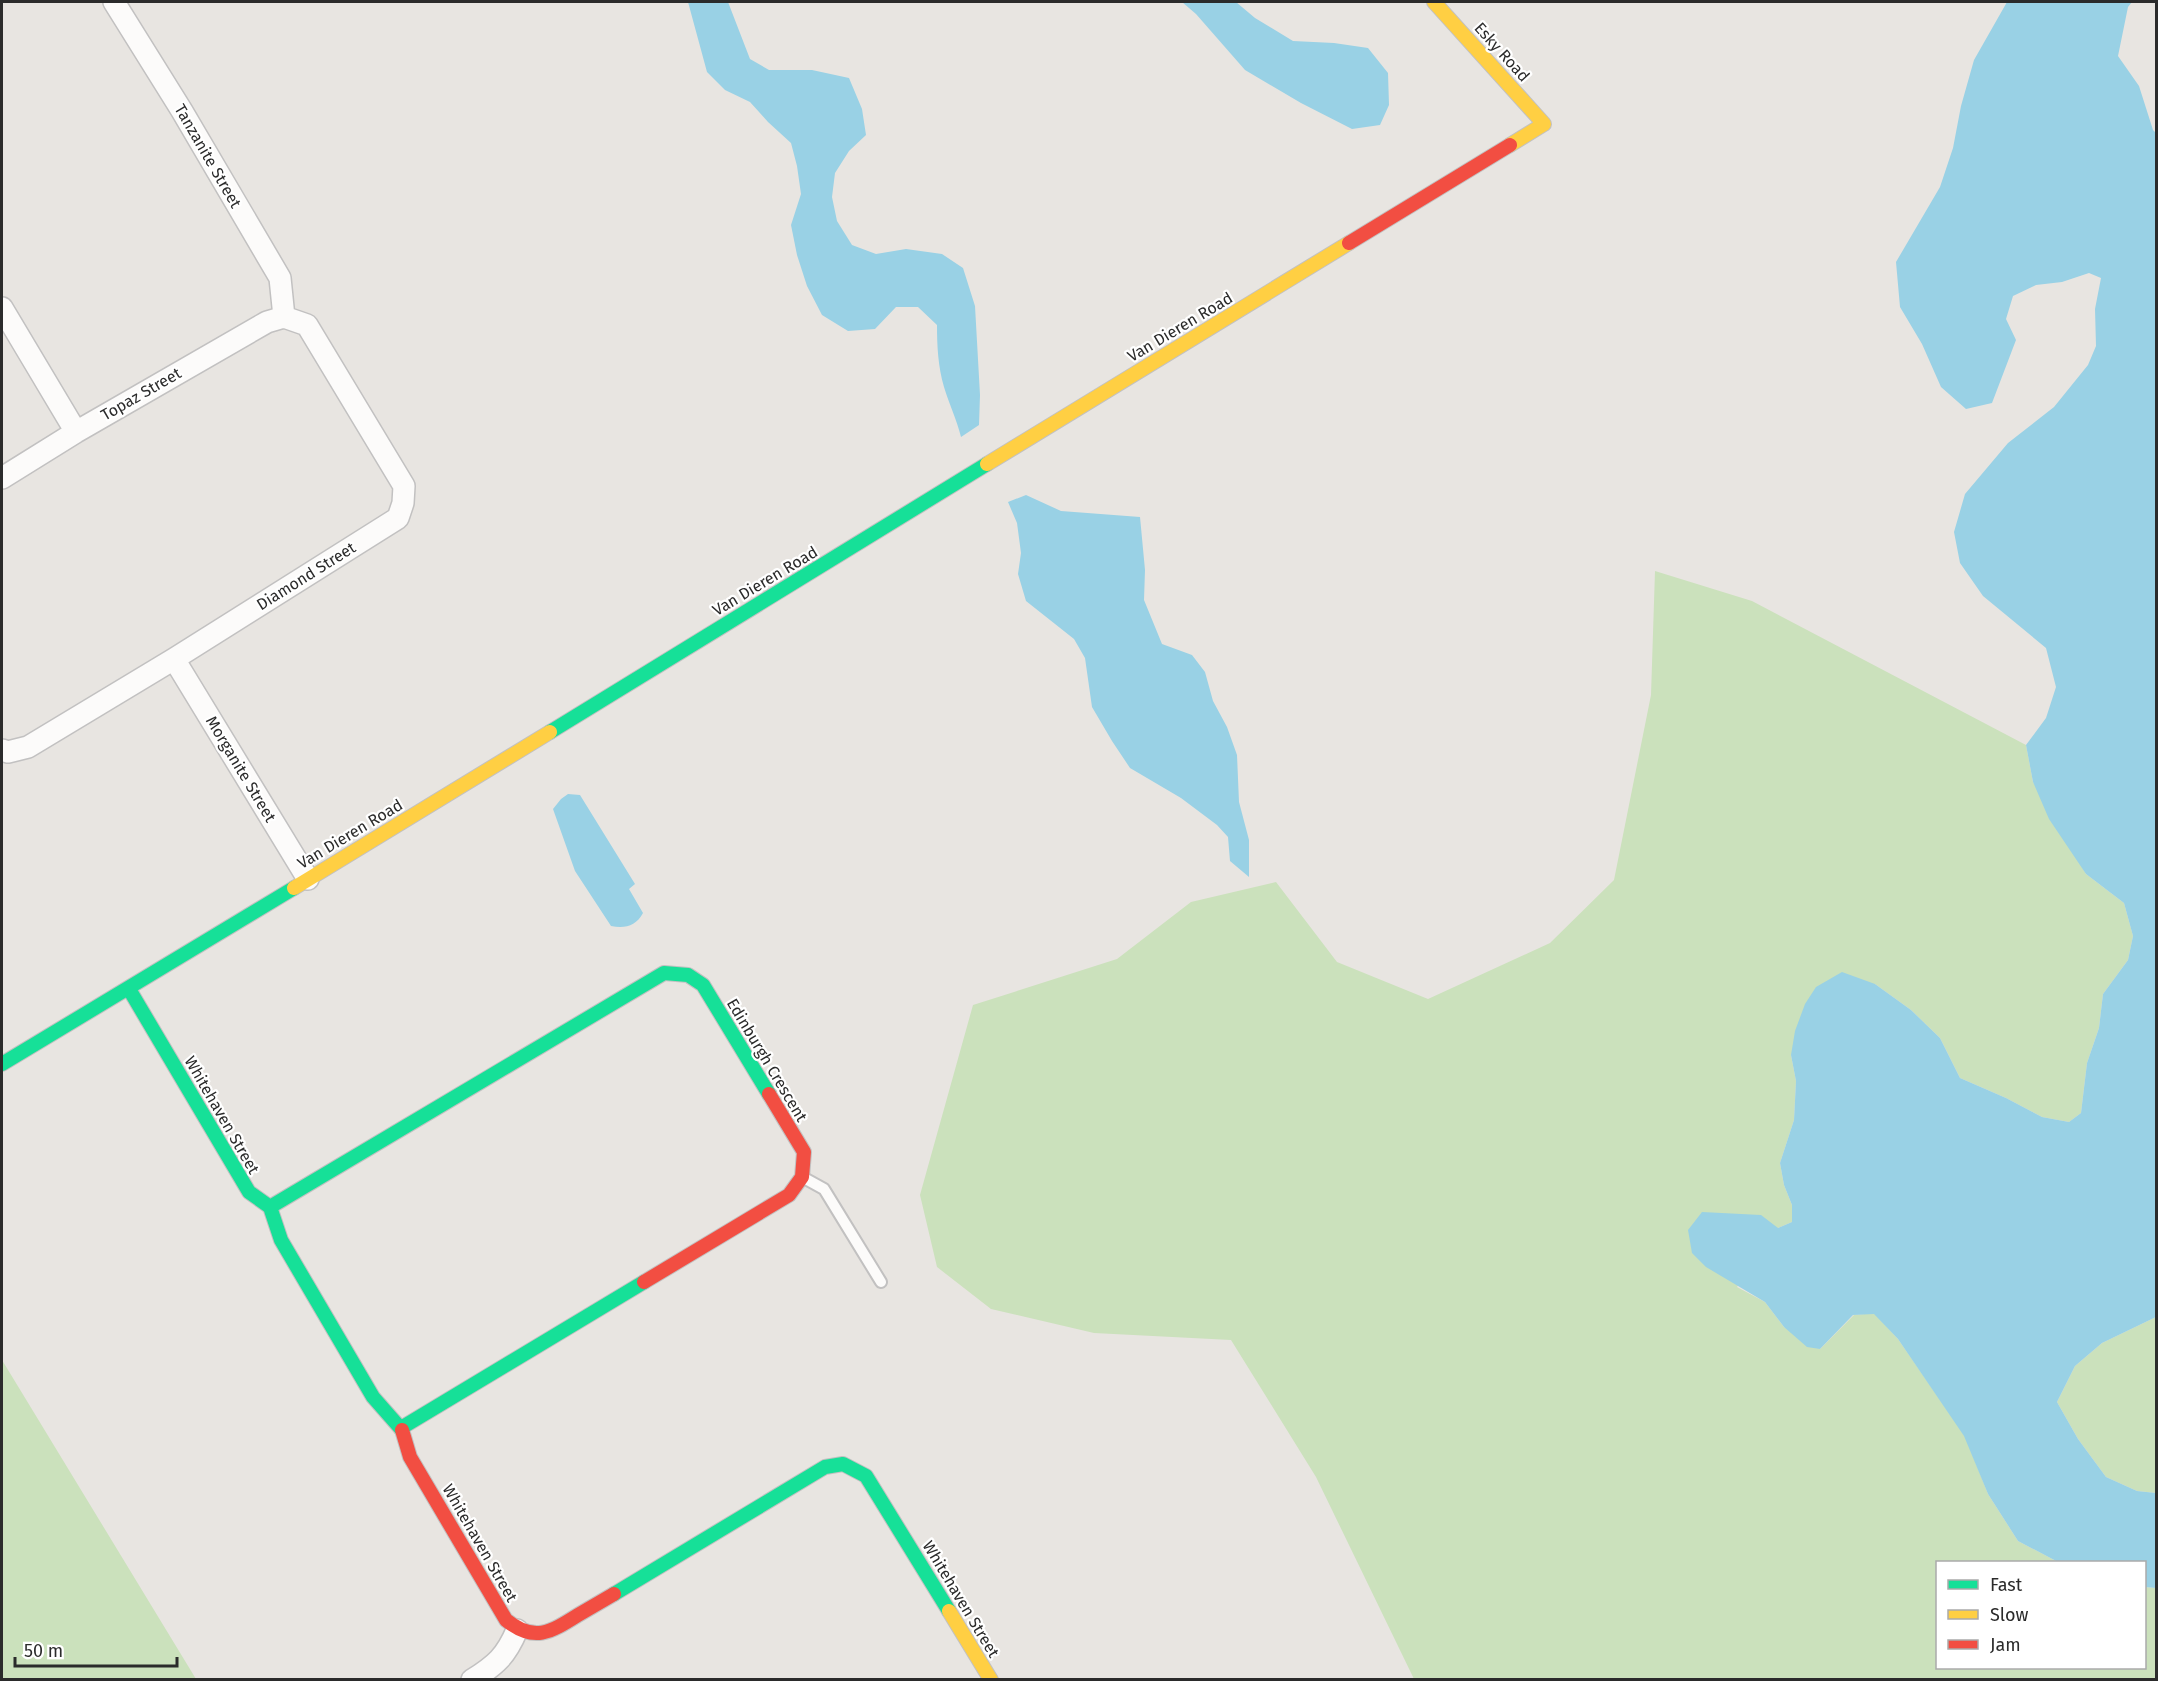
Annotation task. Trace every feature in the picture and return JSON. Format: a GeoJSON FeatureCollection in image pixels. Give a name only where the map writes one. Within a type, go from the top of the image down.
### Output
{"type":"FeatureCollection","features":[{"type":"Feature","properties":{"kind":"street","name":"Tanzanite Street"},"geometry":{"type":"LineString","coordinates":[[114,2],[182,111],[280,278],[284,317]]}},
{"type":"Feature","properties":{"kind":"street","name":"Esky Road"},"geometry":{"type":"LineString","coordinates":[[1434,2],[1544,124]]}},
{"type":"Feature","properties":{"kind":"street","name":"Van Dieren Road"},"geometry":{"type":"LineString","coordinates":[[2,1064],[129,989],[1544,124]]}},
{"type":"Feature","properties":{"kind":"street"},"geometry":{"type":"LineString","coordinates":[[2,308],[76,432]]}},
{"type":"Feature","properties":{"kind":"street","name":"Topaz Street"},"geometry":{"type":"LineString","coordinates":[[2,478],[76,432],[267,322],[284,317]]}},
{"type":"Feature","properties":{"kind":"street","name":"Diamond Street"},"geometry":{"type":"LineString","coordinates":[[2,750],[8,752],[28,747],[174,659],[398,518],[403,503],[404,486],[307,325],[284,317]]}},
{"type":"Feature","properties":{"kind":"street","name":"Morganite Street"},"geometry":{"type":"LineString","coordinates":[[174,659],[308,879]]}},
{"type":"Feature","properties":{"kind":"street","name":"Edinburgh Crescent"},"geometry":{"type":"LineString","coordinates":[[270,1207],[664,973],[688,975],[703,985],[804,1152],[801,1177]]}},
{"type":"Feature","properties":{"kind":"street","name":"Whitehaven Street"},"geometry":{"type":"LineString","coordinates":[[129,989],[249,1192],[270,1207],[281,1240],[373,1397],[401,1428],[410,1457],[506,1620],[517,1630],[537,1634],[552,1631],[825,1467],[843,1464],[866,1476],[991,1680]]}},
{"type":"Feature","properties":{"kind":"street"},"geometry":{"type":"LineString","coordinates":[[401,1428],[789,1195],[801,1177]]}},
{"type":"Feature","properties":{"kind":"street"},"geometry":{"type":"LineString","coordinates":[[471,1680],[490,1668],[508,1651],[517,1630]]}},
{"type":"Feature","properties":{"kind":"lane"},"geometry":{"type":"LineString","coordinates":[[801,1177],[824,1189],[880,1282]]}},
{"type":"Feature","properties":{"kind":"green space"},"geometry":{"type":"Polygon","coordinates":[[[1655,571],[1752,601],[2026,745],[2033,782],[2086,874],[2124,903],[2133,936],[2128,960],[2103,994],[2099,1028],[2087,1063],[2081,1113],[2069,1122],[2042,1117],[1960,1078],[1940,1038],[1911,1010],[1875,984],[1791,1055],[1796,1081],[1794,1120],[1780,1163],[1784,1185],[1792,1205],[1792,1222],[1778,1228],[1737,1287],[1765,1302],[1784,1327],[1820,1349],[1854,1315],[1874,1313],[1898,1339],[1965,1436],[1988,1494],[2018,1541],[2056,1561],[1936,1561],[1936,1669],[2146,1669],[2146,1587],[2156,1588],[2156,1679],[1414,1679],[1316,1477],[1231,1340],[1094,1333],[991,1309],[937,1267],[920,1195],[973,1005],[1117,959],[1191,902],[1276,882],[1337,962],[1428,999],[1550,943],[1614,880],[1651,695],[1655,571]]]}},
{"type":"Feature","properties":{"kind":"green space"},"geometry":{"type":"Polygon","coordinates":[[[2156,1317],[2156,1493],[2137,1491],[2106,1477],[2078,1439],[2057,1402],[2075,1366],[2102,1343],[2156,1317]]]}},
{"type":"Feature","properties":{"kind":"green space"},"geometry":{"type":"Polygon","coordinates":[[[2,1360],[196,1679],[2,1679],[2,1360]]]}},
{"type":"Feature","properties":{"kind":"water"},"geometry":{"type":"Polygon","coordinates":[[[688,2],[728,2],[750,59],[769,70],[812,70],[849,78],[862,109],[866,135],[849,151],[835,173],[832,197],[837,221],[852,245],[876,254],[906,249],[942,254],[963,268],[975,306],[980,395],[979,425],[961,437],[942,379],[938,356],[937,325],[918,307],[896,307],[875,329],[848,331],[822,315],[807,286],[797,255],[791,225],[801,194],[791,143],[750,102],[725,90],[707,72],[688,2]]]}},
{"type":"Feature","properties":{"kind":"water"},"geometry":{"type":"Polygon","coordinates":[[[1182,2],[1236,2],[1255,18],[1293,41],[1334,43],[1368,48],[1388,73],[1389,105],[1380,125],[1352,129],[1301,103],[1245,70],[1196,14],[1182,2]]]}},
{"type":"Feature","properties":{"kind":"water"},"geometry":{"type":"Polygon","coordinates":[[[2007,2],[2132,2],[2128,7],[2118,56],[2139,86],[2153,130],[2156,133],[2156,1317],[2102,1343],[2075,1366],[2057,1402],[2078,1439],[2106,1477],[2137,1491],[2156,1493],[2156,1588],[2146,1587],[2146,1561],[2056,1561],[2018,1541],[1988,1494],[1964,1436],[1898,1339],[1874,1314],[1853,1315],[1820,1349],[1807,1347],[1784,1327],[1765,1302],[1706,1267],[1692,1253],[1688,1230],[1702,1212],[1761,1215],[1778,1228],[1792,1222],[1792,1205],[1784,1185],[1780,1163],[1794,1120],[1796,1081],[1791,1055],[1795,1031],[1805,1004],[1816,987],[1842,972],[1875,984],[1911,1010],[1940,1038],[1960,1078],[2042,1117],[2069,1122],[2081,1113],[2087,1063],[2099,1028],[2103,994],[2128,960],[2133,936],[2124,903],[2086,874],[2049,819],[2033,782],[2026,745],[2046,718],[2056,687],[2046,648],[1983,596],[1960,563],[1954,532],[1965,494],[2008,443],[2054,407],[2088,365],[2096,346],[2095,309],[2101,278],[2089,273],[2062,282],[2036,285],[2013,296],[2006,319],[2016,340],[1992,403],[1966,409],[1941,387],[1922,344],[1900,307],[1896,262],[1940,187],[1953,148],[1961,106],[1974,60],[2007,2]]]}},
{"type":"Feature","properties":{"kind":"water"},"geometry":{"type":"Polygon","coordinates":[[[1026,495],[1061,511],[1140,517],[1145,570],[1144,600],[1162,644],[1192,655],[1205,672],[1213,701],[1227,727],[1237,755],[1239,802],[1249,840],[1249,877],[1230,861],[1228,837],[1217,825],[1181,798],[1130,768],[1092,707],[1085,658],[1074,639],[1026,601],[1018,574],[1021,553],[1017,523],[1008,502],[1026,495]]]}},
{"type":"Feature","properties":{"kind":"water"},"geometry":{"type":"Polygon","coordinates":[[[568,794],[580,795],[635,884],[629,889],[643,913],[637,921],[630,925],[611,926],[575,871],[553,809],[568,794]]]}},
{"type":"Feature","properties":{"kind":"traffic: fast"},"geometry":{"type":"LineString","coordinates":[[550,732],[987,464]]}},
{"type":"Feature","properties":{"kind":"traffic: fast"},"geometry":{"type":"LineString","coordinates":[[2,1064],[294,888]]}},
{"type":"Feature","properties":{"kind":"traffic: fast"},"geometry":{"type":"LineString","coordinates":[[270,1207],[664,973],[688,975],[703,985],[769,1094]]}},
{"type":"Feature","properties":{"kind":"traffic: fast"},"geometry":{"type":"LineString","coordinates":[[129,989],[249,1192],[270,1207],[281,1240],[373,1397],[402,1430]]}},
{"type":"Feature","properties":{"kind":"traffic: fast"},"geometry":{"type":"LineString","coordinates":[[401,1428],[644,1282]]}},
{"type":"Feature","properties":{"kind":"traffic: fast"},"geometry":{"type":"LineString","coordinates":[[614,1594],[825,1467],[843,1464],[866,1476],[949,1611]]}},
{"type":"Feature","properties":{"kind":"traffic: slow"},"geometry":{"type":"LineString","coordinates":[[1434,2],[1544,124],[1510,145]]}},
{"type":"Feature","properties":{"kind":"traffic: slow"},"geometry":{"type":"LineString","coordinates":[[987,464],[1349,243]]}},
{"type":"Feature","properties":{"kind":"traffic: slow"},"geometry":{"type":"LineString","coordinates":[[294,888],[550,732]]}},
{"type":"Feature","properties":{"kind":"traffic: slow"},"geometry":{"type":"LineString","coordinates":[[949,1611],[991,1680]]}},
{"type":"Feature","properties":{"kind":"traffic: jam"},"geometry":{"type":"LineString","coordinates":[[1349,243],[1510,145]]}},
{"type":"Feature","properties":{"kind":"traffic: jam"},"geometry":{"type":"LineString","coordinates":[[644,1282],[789,1195],[802,1177],[804,1152],[769,1094]]}},
{"type":"Feature","properties":{"kind":"traffic: jam"},"geometry":{"type":"LineString","coordinates":[[402,1430],[410,1457],[506,1620],[525,1631],[534,1633],[551,1630],[614,1594]]}}]}
